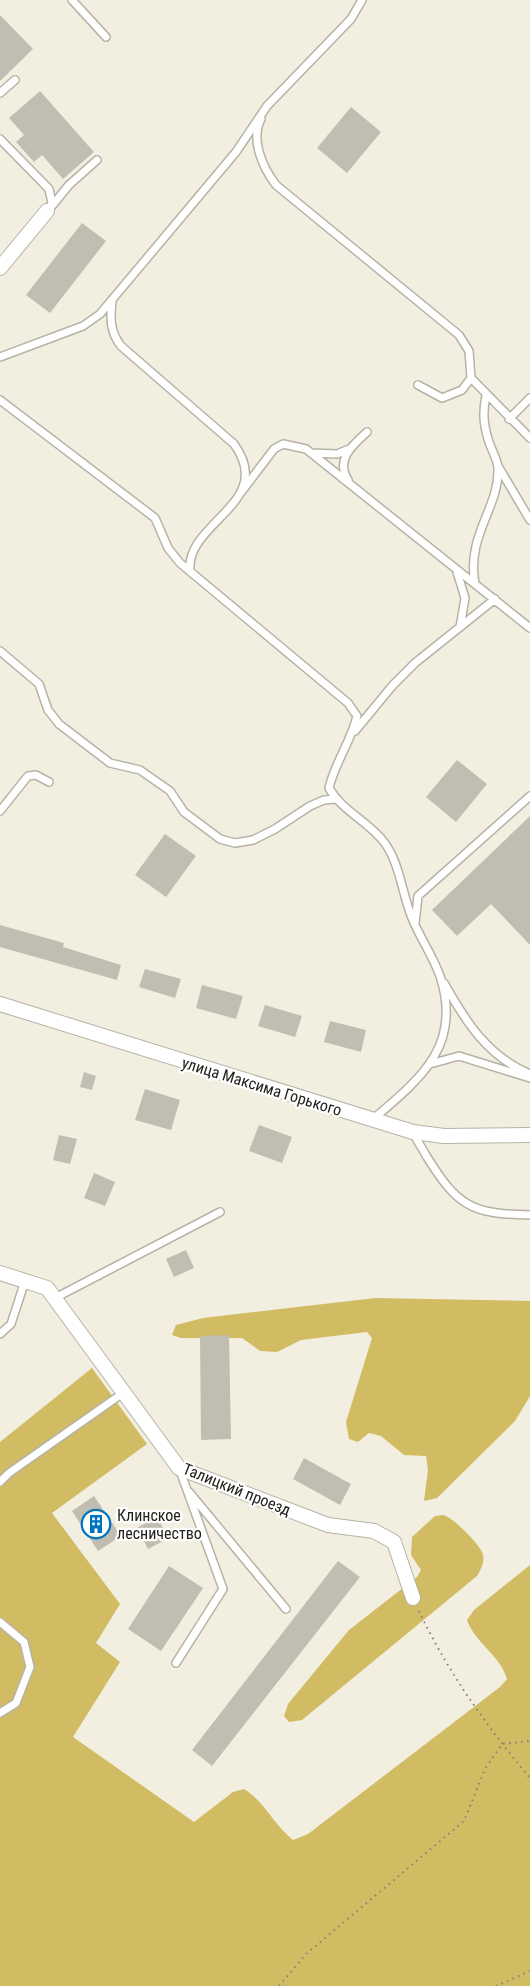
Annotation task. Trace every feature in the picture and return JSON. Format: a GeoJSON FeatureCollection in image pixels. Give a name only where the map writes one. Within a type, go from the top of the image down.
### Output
{"type":"FeatureCollection","features":[{"type":"Feature","properties":{"kind":"street"},"geometry":{"type":"LineString","coordinates":[[0,268],[47,211]]}},
{"type":"Feature","properties":{"kind":"street","name":"улица Максима Горького"},"geometry":{"type":"LineString","coordinates":[[0,1004],[413,1132],[444,1136],[530,1135]]}},
{"type":"Feature","properties":{"kind":"street","name":"Талицкий проезд"},"geometry":{"type":"LineString","coordinates":[[0,1273],[47,1288],[179,1468],[327,1525],[374,1531],[394,1542],[413,1598]]}},
{"type":"Feature","properties":{"kind":"lane"},"geometry":{"type":"LineString","coordinates":[[72,0],[106,38]]}},
{"type":"Feature","properties":{"kind":"lane"},"geometry":{"type":"LineString","coordinates":[[0,357],[83,326],[100,314],[236,152],[267,106],[351,19],[362,0]]}},
{"type":"Feature","properties":{"kind":"lane"},"geometry":{"type":"LineString","coordinates":[[0,93],[15,80]]}},
{"type":"Feature","properties":{"kind":"lane"},"geometry":{"type":"LineString","coordinates":[[267,106],[258,123],[259,154],[269,176],[276,185],[459,335],[469,351],[471,378],[486,396],[530,438]]}},
{"type":"Feature","properties":{"kind":"lane"},"geometry":{"type":"LineString","coordinates":[[0,139],[49,189],[52,203],[47,211]]}},
{"type":"Feature","properties":{"kind":"lane"},"geometry":{"type":"LineString","coordinates":[[47,211],[69,185],[97,160]]}},
{"type":"Feature","properties":{"kind":"lane"},"geometry":{"type":"LineString","coordinates":[[112,301],[112,328],[121,346],[234,444],[241,453],[246,480],[239,495]]}},
{"type":"Feature","properties":{"kind":"lane"},"geometry":{"type":"LineString","coordinates":[[418,385],[442,398],[462,390],[471,378]]}},
{"type":"Feature","properties":{"kind":"lane"},"geometry":{"type":"LineString","coordinates":[[486,396],[484,426],[498,466],[530,520]]}},
{"type":"Feature","properties":{"kind":"lane"},"geometry":{"type":"LineString","coordinates":[[509,419],[530,398]]}},
{"type":"Feature","properties":{"kind":"lane"},"geometry":{"type":"LineString","coordinates":[[0,400],[155,518],[168,548],[190,571],[348,703],[357,716],[353,733]]}},
{"type":"Feature","properties":{"kind":"lane"},"geometry":{"type":"LineString","coordinates":[[311,453],[337,454],[349,449],[367,432]]}},
{"type":"Feature","properties":{"kind":"lane"},"geometry":{"type":"LineString","coordinates":[[190,571],[191,553],[274,449],[283,444],[292,444],[311,453],[530,628]]}},
{"type":"Feature","properties":{"kind":"lane"},"geometry":{"type":"LineString","coordinates":[[349,449],[343,467],[350,484]]}},
{"type":"Feature","properties":{"kind":"lane"},"geometry":{"type":"LineString","coordinates":[[475,584],[474,547],[496,483],[498,466]]}},
{"type":"Feature","properties":{"kind":"lane"},"geometry":{"type":"LineString","coordinates":[[456,569],[465,598],[460,627]]}},
{"type":"Feature","properties":{"kind":"lane"},"geometry":{"type":"LineString","coordinates":[[495,599],[393,685],[353,733],[332,773],[329,788],[335,799],[384,842],[392,855],[415,925],[440,975],[473,1032],[500,1058],[530,1076]]}},
{"type":"Feature","properties":{"kind":"lane"},"geometry":{"type":"LineString","coordinates":[[0,651],[39,684],[48,710],[59,724],[110,763],[140,770],[170,791],[184,812],[220,840],[235,843],[252,840],[275,830],[310,806],[324,800],[335,799]]}},
{"type":"Feature","properties":{"kind":"lane"},"geometry":{"type":"LineString","coordinates":[[0,811],[28,776],[36,775],[49,782]]}},
{"type":"Feature","properties":{"kind":"lane"},"geometry":{"type":"LineString","coordinates":[[415,925],[418,897],[530,795]]}},
{"type":"Feature","properties":{"kind":"lane"},"geometry":{"type":"LineString","coordinates":[[372,1120],[403,1093],[430,1064],[441,1047],[446,1029],[446,1000],[440,975]]}},
{"type":"Feature","properties":{"kind":"lane"},"geometry":{"type":"LineString","coordinates":[[430,1064],[459,1056],[530,1076]]}},
{"type":"Feature","properties":{"kind":"lane"},"geometry":{"type":"LineString","coordinates":[[413,1132],[446,1187],[466,1203],[478,1210],[497,1214],[530,1215]]}},
{"type":"Feature","properties":{"kind":"lane"},"geometry":{"type":"LineString","coordinates":[[54,1298],[220,1212]]}},
{"type":"Feature","properties":{"kind":"lane"},"geometry":{"type":"LineString","coordinates":[[0,1334],[11,1324],[25,1281]]}},
{"type":"Feature","properties":{"kind":"lane"},"geometry":{"type":"LineString","coordinates":[[0,1482],[9,1473],[123,1393]]}},
{"type":"Feature","properties":{"kind":"lane"},"geometry":{"type":"LineString","coordinates":[[176,1663],[223,1590],[179,1468]]}},
{"type":"Feature","properties":{"kind":"lane"},"geometry":{"type":"LineString","coordinates":[[186,1488],[286,1609]]}},
{"type":"Feature","properties":{"kind":"lane"},"geometry":{"type":"LineString","coordinates":[[0,1622],[24,1642],[30,1667],[16,1703],[0,1713]]}},
{"type":"Feature","properties":{"kind":"path"},"geometry":{"type":"LineString","coordinates":[[413,1598],[435,1644],[502,1744],[530,1778]]}},
{"type":"Feature","properties":{"kind":"path"},"geometry":{"type":"LineString","coordinates":[[279,1986],[306,1954],[464,1821],[485,1769],[502,1744],[530,1741]]}},
{"type":"Feature","properties":{"kind":"path"},"geometry":{"type":"LineString","coordinates":[[496,1986],[530,1971]]}},
{"type":"Feature","properties":{"kind":"shaded area"},"geometry":{"type":"Polygon","coordinates":[[[376,1298],[530,1301],[530,1396],[515,1421],[437,1498],[424,1501],[428,1470],[426,1456],[404,1455],[381,1436],[369,1433],[358,1442],[349,1439],[346,1422],[372,1338],[367,1332],[301,1340],[277,1352],[260,1351],[242,1338],[181,1338],[172,1335],[176,1325],[203,1318],[376,1298]]]}},
{"type":"Feature","properties":{"kind":"shaded area"},"geometry":{"type":"Polygon","coordinates":[[[92,1368],[147,1444],[52,1513],[120,1604],[96,1643],[120,1662],[73,1737],[194,1822],[233,1792],[244,1789],[293,1840],[308,1834],[500,1687],[507,1679],[499,1663],[476,1636],[467,1620],[474,1610],[530,1565],[530,1986],[0,1986],[0,1442],[92,1368]]]}},
{"type":"Feature","properties":{"kind":"shaded area"},"geometry":{"type":"Polygon","coordinates":[[[443,1515],[464,1530],[482,1552],[483,1562],[477,1576],[302,1720],[289,1722],[284,1716],[288,1704],[349,1630],[417,1577],[421,1570],[411,1555],[412,1537],[435,1516],[443,1515]]]}},
{"type":"Feature","properties":{"kind":"building"},"geometry":{"type":"Polygon","coordinates":[[[0,15],[33,49],[0,81],[0,15]]]}},
{"type":"Feature","properties":{"kind":"building"},"geometry":{"type":"Polygon","coordinates":[[[40,91],[94,152],[63,179],[42,155],[34,162],[16,142],[24,135],[9,118],[40,91]]]}},
{"type":"Feature","properties":{"kind":"building"},"geometry":{"type":"Polygon","coordinates":[[[351,107],[381,132],[347,173],[317,148],[351,107]]]}},
{"type":"Feature","properties":{"kind":"building"},"geometry":{"type":"Polygon","coordinates":[[[82,223],[106,241],[50,313],[26,295],[82,223]]]}},
{"type":"Feature","properties":{"kind":"building"},"geometry":{"type":"Polygon","coordinates":[[[457,760],[487,784],[456,822],[426,797],[457,760]]]}},
{"type":"Feature","properties":{"kind":"building"},"geometry":{"type":"Polygon","coordinates":[[[530,816],[530,945],[491,904],[457,936],[432,910],[530,816]]]}},
{"type":"Feature","properties":{"kind":"building"},"geometry":{"type":"Polygon","coordinates":[[[165,834],[196,856],[166,897],[135,875],[165,834]]]}},
{"type":"Feature","properties":{"kind":"building"},"geometry":{"type":"Polygon","coordinates":[[[0,925],[64,943],[63,947],[121,965],[117,980],[0,947],[0,925]]]}},
{"type":"Feature","properties":{"kind":"building"},"geometry":{"type":"Polygon","coordinates":[[[145,969],[181,979],[175,998],[139,987],[145,969]]]}},
{"type":"Feature","properties":{"kind":"building"},"geometry":{"type":"Polygon","coordinates":[[[202,985],[243,996],[236,1019],[196,1008],[202,985]]]}},
{"type":"Feature","properties":{"kind":"building"},"geometry":{"type":"Polygon","coordinates":[[[265,1005],[302,1016],[295,1037],[258,1026],[265,1005]]]}},
{"type":"Feature","properties":{"kind":"building"},"geometry":{"type":"Polygon","coordinates":[[[330,1021],[366,1030],[361,1052],[324,1042],[330,1021]]]}},
{"type":"Feature","properties":{"kind":"building"},"geometry":{"type":"Polygon","coordinates":[[[84,1072],[96,1076],[92,1090],[80,1087],[84,1072]]]}},
{"type":"Feature","properties":{"kind":"building"},"geometry":{"type":"Polygon","coordinates":[[[145,1089],[180,1100],[171,1130],[135,1120],[145,1089]]]}},
{"type":"Feature","properties":{"kind":"building"},"geometry":{"type":"Polygon","coordinates":[[[259,1125],[292,1137],[282,1163],[249,1151],[259,1125]]]}},
{"type":"Feature","properties":{"kind":"building"},"geometry":{"type":"Polygon","coordinates":[[[59,1135],[77,1139],[70,1164],[53,1160],[59,1135]]]}},
{"type":"Feature","properties":{"kind":"building"},"geometry":{"type":"Polygon","coordinates":[[[94,1173],[115,1182],[105,1206],[84,1198],[94,1173]]]}},
{"type":"Feature","properties":{"kind":"building"},"geometry":{"type":"Polygon","coordinates":[[[186,1250],[194,1268],[174,1277],[166,1259],[186,1250]]]}},
{"type":"Feature","properties":{"kind":"building"},"geometry":{"type":"Polygon","coordinates":[[[229,1335],[231,1439],[201,1440],[200,1336],[229,1335]]]}},
{"type":"Feature","properties":{"kind":"building"},"geometry":{"type":"Polygon","coordinates":[[[304,1458],[351,1484],[340,1505],[293,1479],[304,1458]]]}},
{"type":"Feature","properties":{"kind":"building","name":"Клинское лесничество"},"geometry":{"type":"Polygon","coordinates":[[[94,1496],[121,1536],[98,1551],[72,1511],[94,1496]]]}},
{"type":"Feature","properties":{"kind":"building"},"geometry":{"type":"Polygon","coordinates":[[[157,1517],[169,1538],[148,1549],[137,1528],[157,1517]]]}},
{"type":"Feature","properties":{"kind":"building"},"geometry":{"type":"Polygon","coordinates":[[[338,1561],[360,1577],[212,1766],[192,1750],[338,1561]]]}},
{"type":"Feature","properties":{"kind":"building"},"geometry":{"type":"Polygon","coordinates":[[[169,1566],[203,1588],[161,1651],[128,1629],[169,1566]]]}},
{"type":"Feature","properties":{"kind":"place","name":"Клинское лесничество"},"geometry":{"type":"Point","coordinates":[96,1524]}}]}
